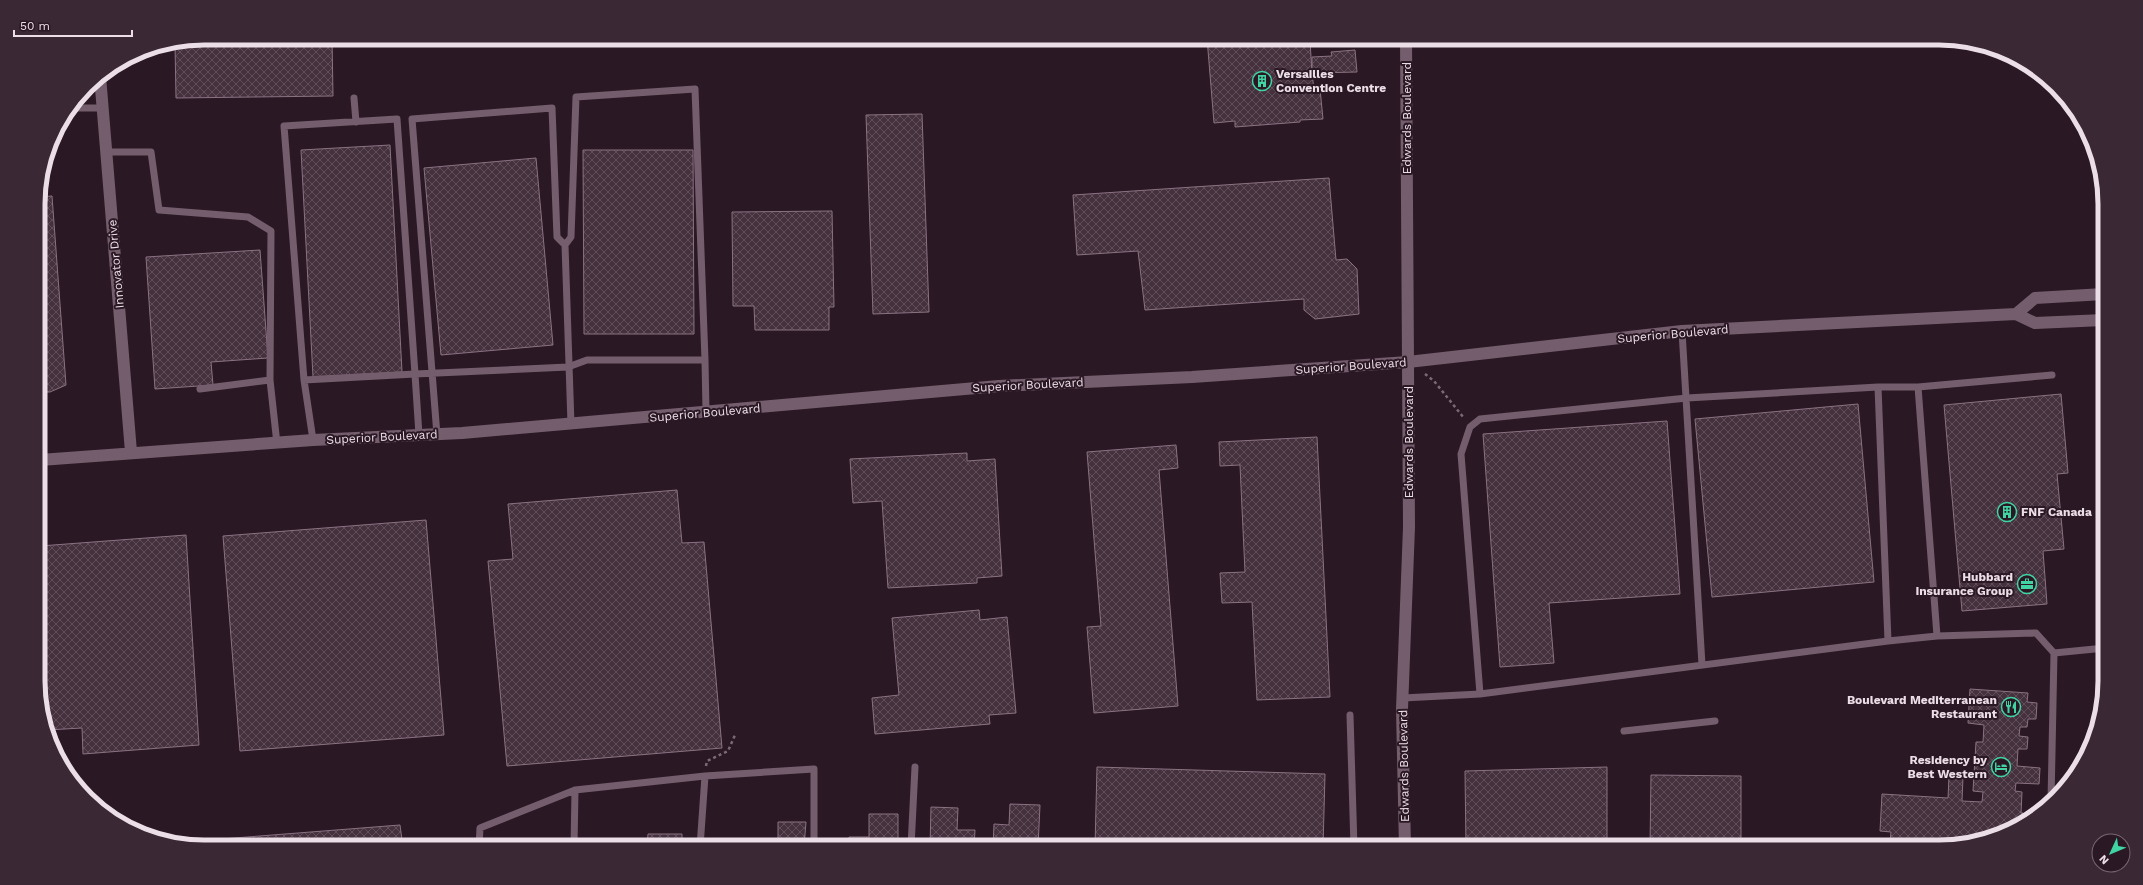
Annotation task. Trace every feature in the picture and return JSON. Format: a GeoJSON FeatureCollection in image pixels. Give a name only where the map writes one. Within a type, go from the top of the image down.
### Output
{"type":"FeatureCollection","features":[{"type":"Feature","properties":{"kind":"street","name":"Edwards Boulevard"},"geometry":{"type":"LineString","coordinates":[[1406,45],[1409,527],[1403,698],[1406,840]]}},
{"type":"Feature","properties":{"kind":"street","name":"Innovator Drive"},"geometry":{"type":"LineString","coordinates":[[101,83],[131,452]]}},
{"type":"Feature","properties":{"kind":"street"},"geometry":{"type":"LineString","coordinates":[[2016,314],[2035,298],[2098,294]]}},
{"type":"Feature","properties":{"kind":"street","name":"Superior Boulevard"},"geometry":{"type":"LineString","coordinates":[[45,460],[131,452],[277,444],[313,440],[419,434],[437,435],[999,386],[1192,376],[1408,362],[1682,331],[2016,314],[2035,323],[2098,320]]}},
{"type":"Feature","properties":{"kind":"lane"},"geometry":{"type":"LineString","coordinates":[[571,424],[565,245],[571,237],[576,97],[695,90],[706,412]]}},
{"type":"Feature","properties":{"kind":"lane"},"geometry":{"type":"LineString","coordinates":[[354,98],[356,122]]}},
{"type":"Feature","properties":{"kind":"lane"},"geometry":{"type":"LineString","coordinates":[[77,108],[103,108]]}},
{"type":"Feature","properties":{"kind":"lane"},"geometry":{"type":"LineString","coordinates":[[437,435],[412,119],[552,108],[557,237],[565,245]]}},
{"type":"Feature","properties":{"kind":"lane"},"geometry":{"type":"LineString","coordinates":[[313,440],[304,380],[284,126],[397,119],[419,434]]}},
{"type":"Feature","properties":{"kind":"lane"},"geometry":{"type":"LineString","coordinates":[[106,152],[150,152],[159,210],[248,217],[271,231],[270,380],[277,444]]}},
{"type":"Feature","properties":{"kind":"lane"},"geometry":{"type":"LineString","coordinates":[[1682,331],[1702,665]]}},
{"type":"Feature","properties":{"kind":"lane"},"geometry":{"type":"LineString","coordinates":[[304,380],[568,367],[587,360],[705,360]]}},
{"type":"Feature","properties":{"kind":"lane"},"geometry":{"type":"LineString","coordinates":[[1480,694],[1462,454],[1470,427],[1480,419],[1687,398],[1918,386],[2052,375]]}},
{"type":"Feature","properties":{"kind":"lane"},"geometry":{"type":"LineString","coordinates":[[200,389],[270,380]]}},
{"type":"Feature","properties":{"kind":"lane"},"geometry":{"type":"LineString","coordinates":[[1918,386],[1938,636]]}},
{"type":"Feature","properties":{"kind":"lane"},"geometry":{"type":"LineString","coordinates":[[1878,387],[1888,641]]}},
{"type":"Feature","properties":{"kind":"lane"},"geometry":{"type":"LineString","coordinates":[[1403,698],[1480,694],[1888,641],[1938,636],[2036,633],[2054,653],[2051,793]]}},
{"type":"Feature","properties":{"kind":"lane"},"geometry":{"type":"LineString","coordinates":[[2054,653],[2098,649]]}},
{"type":"Feature","properties":{"kind":"lane"},"geometry":{"type":"LineString","coordinates":[[1350,715],[1354,840]]}},
{"type":"Feature","properties":{"kind":"lane"},"geometry":{"type":"LineString","coordinates":[[1624,731],[1715,721]]}},
{"type":"Feature","properties":{"kind":"lane"},"geometry":{"type":"LineString","coordinates":[[910,840],[915,767]]}},
{"type":"Feature","properties":{"kind":"lane"},"geometry":{"type":"LineString","coordinates":[[480,840],[480,828],[575,790],[705,776],[814,769],[814,840]]}},
{"type":"Feature","properties":{"kind":"lane"},"geometry":{"type":"LineString","coordinates":[[700,840],[705,776]]}},
{"type":"Feature","properties":{"kind":"lane"},"geometry":{"type":"LineString","coordinates":[[574,840],[575,790]]}},
{"type":"Feature","properties":{"kind":"path"},"geometry":{"type":"LineString","coordinates":[[1408,362],[1434,381],[1470,427]]}},
{"type":"Feature","properties":{"kind":"path"},"geometry":{"type":"LineString","coordinates":[[705,776],[706,761],[728,751],[735,734]]}},
{"type":"Feature","properties":{"kind":"building"},"geometry":{"type":"Polygon","coordinates":[[[194,45],[332,45],[333,96],[176,98],[175,48],[194,45]]]}},
{"type":"Feature","properties":{"kind":"building","name":"Versailles Convention Centre"},"geometry":{"type":"Polygon","coordinates":[[[1208,45],[1310,45],[1314,90],[1320,89],[1323,119],[1235,127],[1235,121],[1214,123],[1208,45]]]}},
{"type":"Feature","properties":{"kind":"building"},"geometry":{"type":"Polygon","coordinates":[[[1355,50],[1357,72],[1312,73],[1312,57],[1332,56],[1331,52],[1355,50]]]}},
{"type":"Feature","properties":{"kind":"building"},"geometry":{"type":"Polygon","coordinates":[[[922,114],[929,312],[873,314],[866,115],[922,114]]]}},
{"type":"Feature","properties":{"kind":"building"},"geometry":{"type":"Polygon","coordinates":[[[390,145],[402,372],[313,377],[301,150],[390,145]]]}},
{"type":"Feature","properties":{"kind":"building"},"geometry":{"type":"Polygon","coordinates":[[[583,150],[693,150],[694,334],[584,334],[583,150]]]}},
{"type":"Feature","properties":{"kind":"building"},"geometry":{"type":"Polygon","coordinates":[[[536,158],[553,345],[441,355],[424,168],[536,158]]]}},
{"type":"Feature","properties":{"kind":"building"},"geometry":{"type":"Polygon","coordinates":[[[1329,178],[1336,260],[1347,259],[1357,269],[1359,314],[1315,319],[1304,310],[1304,299],[1145,310],[1138,251],[1077,255],[1073,195],[1329,178]]]}},
{"type":"Feature","properties":{"kind":"building"},"geometry":{"type":"Polygon","coordinates":[[[45,196],[52,196],[66,385],[50,392],[45,392],[45,196]]]}},
{"type":"Feature","properties":{"kind":"building"},"geometry":{"type":"Polygon","coordinates":[[[832,211],[834,307],[829,307],[829,330],[755,330],[754,306],[733,306],[732,212],[832,211]]]}},
{"type":"Feature","properties":{"kind":"building"},"geometry":{"type":"Polygon","coordinates":[[[260,250],[268,358],[211,362],[213,385],[155,389],[146,257],[260,250]]]}},
{"type":"Feature","properties":{"kind":"building","name":"FNF Canada"},"geometry":{"type":"Polygon","coordinates":[[[2061,394],[2068,473],[2057,474],[2064,549],[2043,551],[2047,604],[1962,611],[1944,405],[2061,394]]]}},
{"type":"Feature","properties":{"kind":"building"},"geometry":{"type":"Polygon","coordinates":[[[1858,404],[1874,582],[1712,597],[1695,419],[1858,404]]]}},
{"type":"Feature","properties":{"kind":"building"},"geometry":{"type":"Polygon","coordinates":[[[1667,421],[1680,594],[1549,603],[1554,663],[1500,667],[1483,434],[1667,421]]]}},
{"type":"Feature","properties":{"kind":"building"},"geometry":{"type":"Polygon","coordinates":[[[1317,437],[1330,697],[1257,700],[1252,602],[1222,603],[1220,573],[1245,572],[1240,465],[1220,466],[1219,442],[1317,437]]]}},
{"type":"Feature","properties":{"kind":"building"},"geometry":{"type":"Polygon","coordinates":[[[1176,445],[1178,468],[1159,470],[1178,706],[1094,713],[1087,627],[1101,626],[1087,452],[1176,445]]]}},
{"type":"Feature","properties":{"kind":"building"},"geometry":{"type":"Polygon","coordinates":[[[967,453],[967,461],[995,459],[1002,576],[977,578],[977,583],[888,588],[882,501],[853,503],[850,459],[967,453]]]}},
{"type":"Feature","properties":{"kind":"building"},"geometry":{"type":"Polygon","coordinates":[[[677,490],[682,543],[704,542],[722,748],[507,766],[488,561],[513,559],[508,504],[677,490]]]}},
{"type":"Feature","properties":{"kind":"building"},"geometry":{"type":"Polygon","coordinates":[[[426,520],[444,735],[240,751],[223,536],[426,520]]]}},
{"type":"Feature","properties":{"kind":"building"},"geometry":{"type":"Polygon","coordinates":[[[186,535],[199,745],[83,754],[82,728],[52,730],[45,691],[45,546],[186,535]]]}},
{"type":"Feature","properties":{"kind":"building"},"geometry":{"type":"Polygon","coordinates":[[[979,610],[980,620],[1007,617],[1016,713],[989,715],[990,724],[875,734],[872,698],[899,695],[892,618],[979,610]]]}},
{"type":"Feature","properties":{"kind":"building","name":"Residency by Best Western"},"geometry":{"type":"Polygon","coordinates":[[[1970,689],[2028,693],[2027,702],[2037,703],[2036,719],[2028,719],[2027,727],[2020,727],[2019,736],[2028,737],[2027,749],[2018,749],[2017,766],[2040,768],[2039,784],[2016,783],[2015,791],[2022,792],[2021,813],[2023,813],[2023,816],[2009,824],[1990,832],[1960,839],[1890,840],[1891,832],[1880,831],[1882,794],[1948,798],[1949,776],[1963,777],[1962,801],[1982,802],[1983,792],[1973,791],[1976,742],[1983,742],[1984,725],[1968,723],[1970,689]]]}},
{"type":"Feature","properties":{"kind":"building"},"geometry":{"type":"Polygon","coordinates":[[[1097,767],[1325,774],[1323,840],[1095,840],[1097,767]]]}},
{"type":"Feature","properties":{"kind":"building"},"geometry":{"type":"Polygon","coordinates":[[[1607,767],[1607,840],[1466,840],[1465,771],[1607,767]]]}},
{"type":"Feature","properties":{"kind":"building"},"geometry":{"type":"Polygon","coordinates":[[[1651,775],[1741,776],[1741,840],[1650,840],[1651,775]]]}},
{"type":"Feature","properties":{"kind":"building"},"geometry":{"type":"Polygon","coordinates":[[[1010,804],[1040,805],[1038,840],[993,840],[994,824],[1009,825],[1010,804]]]}},
{"type":"Feature","properties":{"kind":"building"},"geometry":{"type":"Polygon","coordinates":[[[931,807],[958,808],[957,830],[975,830],[974,840],[930,840],[931,807]]]}},
{"type":"Feature","properties":{"kind":"building"},"geometry":{"type":"Polygon","coordinates":[[[869,814],[898,814],[898,840],[849,840],[849,837],[869,837],[869,814]]]}},
{"type":"Feature","properties":{"kind":"building"},"geometry":{"type":"Polygon","coordinates":[[[778,822],[806,822],[805,840],[778,840],[778,822]]]}},
{"type":"Feature","properties":{"kind":"building"},"geometry":{"type":"Polygon","coordinates":[[[400,825],[402,840],[209,840],[400,825]]]}},
{"type":"Feature","properties":{"kind":"building"},"geometry":{"type":"Polygon","coordinates":[[[648,834],[682,834],[682,840],[648,840],[648,834]]]}},
{"type":"Feature","properties":{"kind":"place","name":"Versailles Convention Centre"},"geometry":{"type":"Point","coordinates":[1262,81]}},
{"type":"Feature","properties":{"kind":"place","name":"FNF Canada"},"geometry":{"type":"Point","coordinates":[2007,512]}},
{"type":"Feature","properties":{"kind":"place","name":"Hubbard Insurance Group"},"geometry":{"type":"Point","coordinates":[2027,584]}},
{"type":"Feature","properties":{"kind":"place","name":"Boulevard Mediterranean Restaurant"},"geometry":{"type":"Point","coordinates":[2011,707]}},
{"type":"Feature","properties":{"kind":"place","name":"Residency by Best Western"},"geometry":{"type":"Point","coordinates":[2001,767]}}]}
